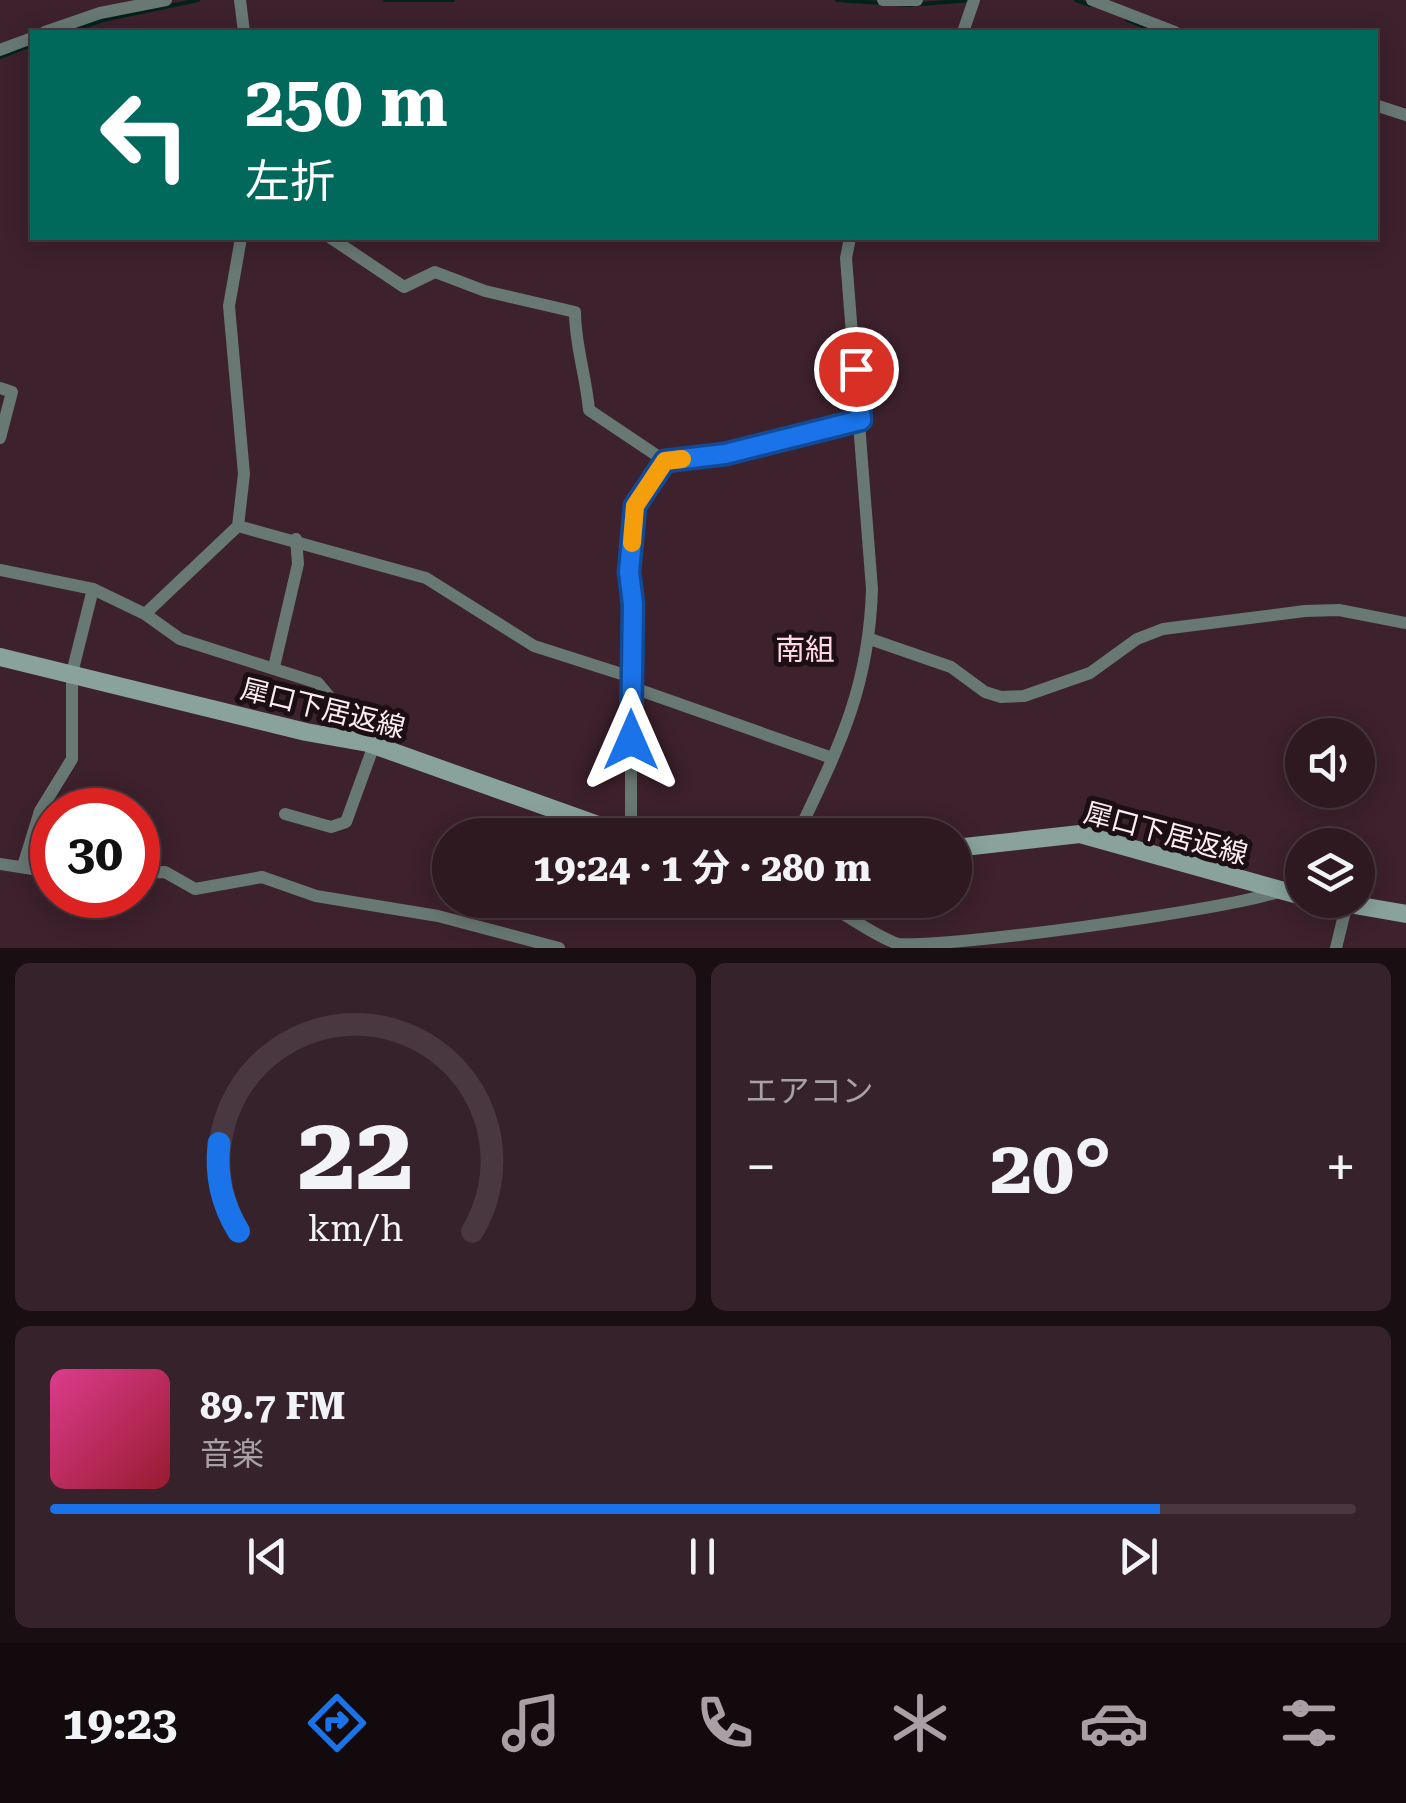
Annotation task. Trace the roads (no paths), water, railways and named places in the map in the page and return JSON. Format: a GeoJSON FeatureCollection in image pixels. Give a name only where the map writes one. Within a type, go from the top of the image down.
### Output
{"type":"FeatureCollection","features":[{"type":"Feature","properties":{"kind":"main road","name":"犀口下居返線"},"geometry":{"type":"LineString","coordinates":[[0,657],[306,732],[371,744],[580,818]]}},
{"type":"Feature","properties":{"kind":"main road","name":"犀口下居返線"},"geometry":{"type":"LineString","coordinates":[[972,846],[1080,834],[1285,893]]}},
{"type":"Feature","properties":{"kind":"main road"},"geometry":{"type":"LineString","coordinates":[[1375,909],[1406,914]]}},
{"type":"Feature","properties":{"kind":"street"},"geometry":{"type":"LineString","coordinates":[[50,30],[100,12],[166,0]]}},
{"type":"Feature","properties":{"kind":"street"},"geometry":{"type":"LineString","coordinates":[[240,0],[244,30]]}},
{"type":"Feature","properties":{"kind":"street"},"geometry":{"type":"LineString","coordinates":[[883,0],[916,0]]}},
{"type":"Feature","properties":{"kind":"street"},"geometry":{"type":"LineString","coordinates":[[1092,0],[1170,30]]}},
{"type":"Feature","properties":{"kind":"street"},"geometry":{"type":"LineString","coordinates":[[964,30],[974,2]]}},
{"type":"Feature","properties":{"kind":"street"},"geometry":{"type":"LineString","coordinates":[[0,50],[30,39]]}},
{"type":"Feature","properties":{"kind":"street"},"geometry":{"type":"LineString","coordinates":[[1378,106],[1406,115]]}},
{"type":"Feature","properties":{"kind":"street"},"geometry":{"type":"LineString","coordinates":[[145,614],[238,526],[244,474],[230,306],[241,240]]}},
{"type":"Feature","properties":{"kind":"street"},"geometry":{"type":"LineString","coordinates":[[334,240],[404,287],[435,272],[485,291],[574,312],[575,340],[586,370],[589,410],[665,461],[725,454],[861,420]]}},
{"type":"Feature","properties":{"kind":"street"},"geometry":{"type":"LineString","coordinates":[[804,818],[860,693],[870,638],[872,588],[846,258],[850,240]]}},
{"type":"Feature","properties":{"kind":"street"},"geometry":{"type":"LineString","coordinates":[[0,388],[12,392],[0,438]]}},
{"type":"Feature","properties":{"kind":"street"},"geometry":{"type":"LineString","coordinates":[[628,818],[629,572],[635,506],[665,461]]}},
{"type":"Feature","properties":{"kind":"street"},"geometry":{"type":"LineString","coordinates":[[238,526],[426,578],[534,646],[568,654],[832,758]]}},
{"type":"Feature","properties":{"kind":"street"},"geometry":{"type":"LineString","coordinates":[[274,667],[298,564],[296,540]]}},
{"type":"Feature","properties":{"kind":"street"},"geometry":{"type":"LineString","coordinates":[[0,570],[93,589],[145,614],[180,639],[318,683],[371,744],[346,822],[331,827],[285,814]]}},
{"type":"Feature","properties":{"kind":"street"},"geometry":{"type":"LineString","coordinates":[[24,866],[40,812],[72,759],[72,673],[93,589]]}},
{"type":"Feature","properties":{"kind":"street"},"geometry":{"type":"LineString","coordinates":[[870,638],[951,667],[986,692],[1012,696],[1090,673],[1137,639],[1163,629],[1306,610],[1339,610],[1406,623]]}},
{"type":"Feature","properties":{"kind":"street"},"geometry":{"type":"LineString","coordinates":[[0,864],[30,867]]}},
{"type":"Feature","properties":{"kind":"street"},"geometry":{"type":"LineString","coordinates":[[160,872],[194,889],[262,876],[316,896],[438,916],[559,948]]}},
{"type":"Feature","properties":{"kind":"street"},"geometry":{"type":"LineString","coordinates":[[848,918],[897,946],[992,944],[1244,904],[1278,892]]}},
{"type":"Feature","properties":{"kind":"street"},"geometry":{"type":"LineString","coordinates":[[1336,948],[1344,918]]}},
{"type":"Feature","properties":{"kind":"waterway"},"geometry":{"type":"LineString","coordinates":[[75,30],[103,20],[198,0]]}},
{"type":"Feature","properties":{"kind":"waterway"},"geometry":{"type":"LineString","coordinates":[[385,0],[453,0]]}},
{"type":"Feature","properties":{"kind":"waterway"},"geometry":{"type":"LineString","coordinates":[[837,0],[912,5]]}},
{"type":"Feature","properties":{"kind":"waterway"},"geometry":{"type":"LineString","coordinates":[[921,4],[971,0]]}},
{"type":"Feature","properties":{"kind":"waterway"},"geometry":{"type":"LineString","coordinates":[[1076,0],[1090,5]]}},
{"type":"Feature","properties":{"kind":"waterway"},"geometry":{"type":"LineString","coordinates":[[1127,20],[1153,30]]}},
{"type":"Feature","properties":{"kind":"waterway"},"geometry":{"type":"LineString","coordinates":[[0,57],[30,46]]}},
{"type":"Feature","properties":{"kind":"district","name":"南組"},"geometry":{"type":"Point","coordinates":[805,650]}}]}
